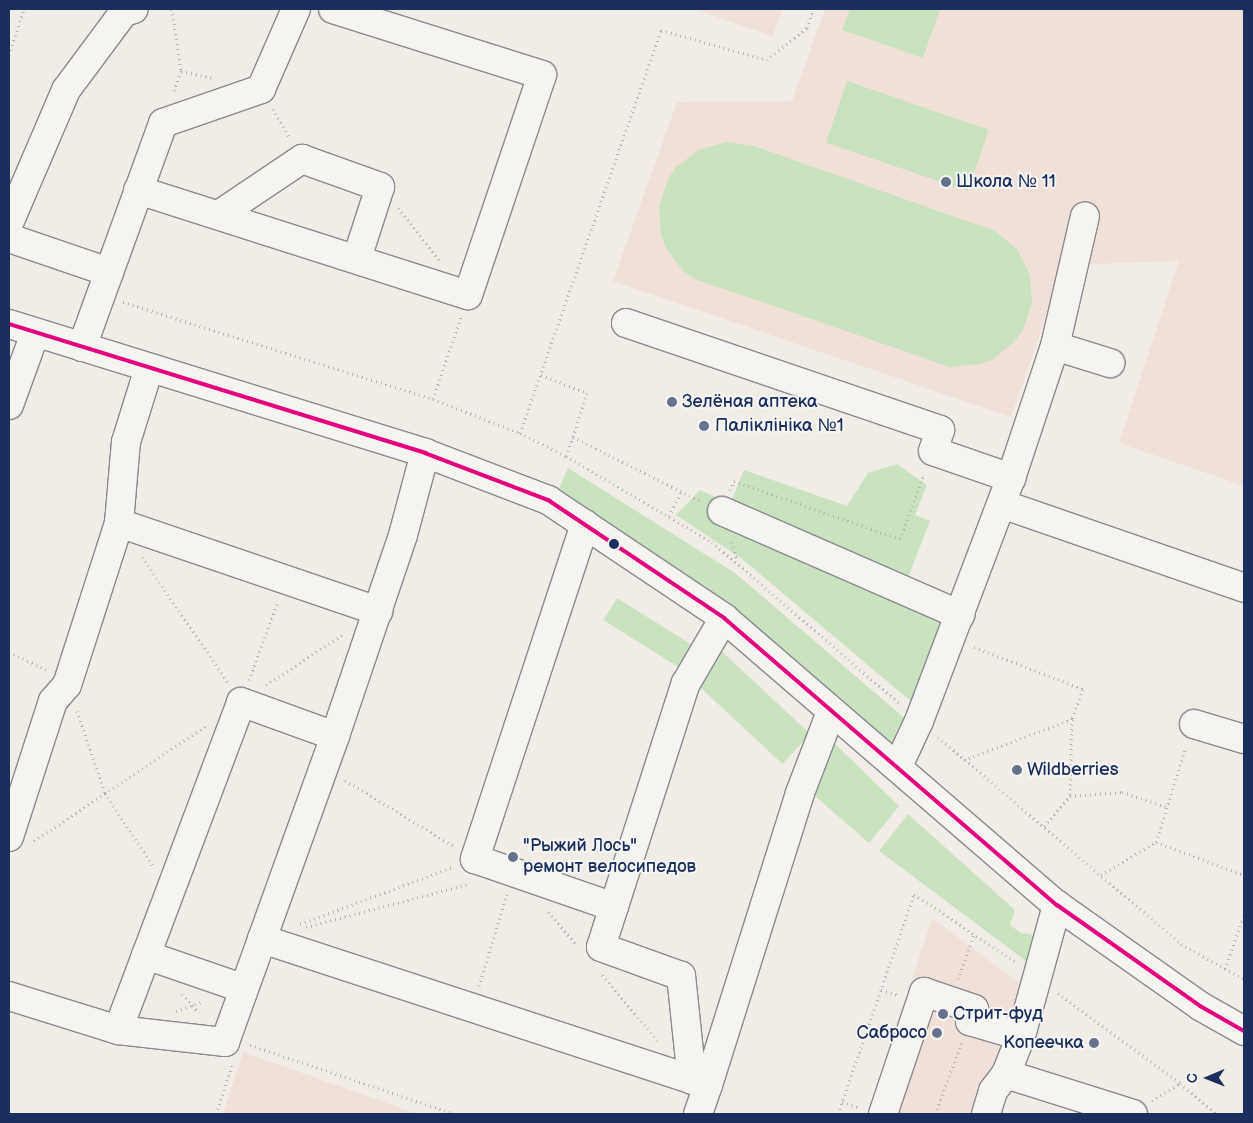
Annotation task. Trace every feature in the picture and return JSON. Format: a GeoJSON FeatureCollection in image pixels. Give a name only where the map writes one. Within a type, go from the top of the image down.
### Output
{"type":"FeatureCollection","features":[{"type":"Feature","properties":{"kind":"main road"},"geometry":{"type":"LineString","coordinates":[[9,223],[66,90],[124,12],[134,9]]}},
{"type":"Feature","properties":{"kind":"main road"},"geometry":{"type":"LineString","coordinates":[[82,347],[163,122],[261,89],[296,9]]}},
{"type":"Feature","properties":{"kind":"main road"},"geometry":{"type":"LineString","coordinates":[[138,190],[357,258],[468,296],[542,76],[333,9]]}},
{"type":"Feature","properties":{"kind":"main road"},"geometry":{"type":"LineString","coordinates":[[220,214],[302,159],[380,187],[357,258]]}},
{"type":"Feature","properties":{"kind":"main road"},"geometry":{"type":"LineString","coordinates":[[898,766],[919,721],[1011,478],[1055,346],[1085,216]]}},
{"type":"Feature","properties":{"kind":"main road"},"geometry":{"type":"LineString","coordinates":[[9,238],[105,284]]}},
{"type":"Feature","properties":{"kind":"main road"},"geometry":{"type":"LineString","coordinates":[[626,323],[940,430],[933,451],[1011,478]]}},
{"type":"Feature","properties":{"kind":"main road"},"geometry":{"type":"LineString","coordinates":[[9,324],[425,453],[548,500],[724,618],[1057,905],[1200,1006],[1244,1031]]}},
{"type":"Feature","properties":{"kind":"main road"},"geometry":{"type":"LineString","coordinates":[[9,405],[35,332]]}},
{"type":"Feature","properties":{"kind":"main road"},"geometry":{"type":"LineString","coordinates":[[1055,346],[1110,364]]}},
{"type":"Feature","properties":{"kind":"main road"},"geometry":{"type":"LineString","coordinates":[[21,839],[52,700],[67,685],[119,523],[126,442],[149,368]]}},
{"type":"Feature","properties":{"kind":"main road"},"geometry":{"type":"LineString","coordinates":[[9,996],[118,1030],[233,1042],[242,988],[262,939],[378,611],[425,453]]}},
{"type":"Feature","properties":{"kind":"main road"},"geometry":{"type":"LineString","coordinates":[[1002,504],[1244,588]]}},
{"type":"Feature","properties":{"kind":"main road"},"geometry":{"type":"LineString","coordinates":[[722,512],[955,626]]}},
{"type":"Feature","properties":{"kind":"main road"},"geometry":{"type":"LineString","coordinates":[[119,523],[378,611]]}},
{"type":"Feature","properties":{"kind":"main road"},"geometry":{"type":"LineString","coordinates":[[585,524],[476,870],[514,872],[614,908]]}},
{"type":"Feature","properties":{"kind":"main road"},"geometry":{"type":"LineString","coordinates":[[698,1114],[700,1083],[681,976],[601,947],[686,683],[724,618]]}},
{"type":"Feature","properties":{"kind":"main road"},"geometry":{"type":"LineString","coordinates":[[118,1030],[241,702],[335,736]]}},
{"type":"Feature","properties":{"kind":"main road"},"geometry":{"type":"LineString","coordinates":[[700,1083],[800,793],[831,712]]}},
{"type":"Feature","properties":{"kind":"main road"},"geometry":{"type":"LineString","coordinates":[[1194,724],[1243,736]]}},
{"type":"Feature","properties":{"kind":"main road"},"geometry":{"type":"LineString","coordinates":[[986,1114],[993,1091],[1006,1074],[1021,1036],[1039,979],[1057,905]]}},
{"type":"Feature","properties":{"kind":"main road"},"geometry":{"type":"LineString","coordinates":[[262,939],[700,1083]]}},
{"type":"Feature","properties":{"kind":"main road"},"geometry":{"type":"LineString","coordinates":[[146,956],[242,988]]}},
{"type":"Feature","properties":{"kind":"main road"},"geometry":{"type":"LineString","coordinates":[[883,1114],[924,992],[974,1009],[970,1021],[1021,1036]]}},
{"type":"Feature","properties":{"kind":"main road"},"geometry":{"type":"LineString","coordinates":[[1006,1074],[1133,1114]]}},
{"type":"Feature","properties":{"kind":"path"},"geometry":{"type":"LineString","coordinates":[[9,55],[24,9]]}},
{"type":"Feature","properties":{"kind":"path"},"geometry":{"type":"LineString","coordinates":[[163,122],[181,71],[172,9]]}},
{"type":"Feature","properties":{"kind":"path"},"geometry":{"type":"LineString","coordinates":[[520,433],[661,30],[767,60],[807,28],[813,9]]}},
{"type":"Feature","properties":{"kind":"path"},"geometry":{"type":"LineString","coordinates":[[105,284],[433,399],[520,433],[566,456],[669,516],[737,560],[964,760],[1181,944],[1244,979]]}},
{"type":"Feature","properties":{"kind":"path"},"geometry":{"type":"LineString","coordinates":[[541,375],[587,393],[566,456]]}},
{"type":"Feature","properties":{"kind":"path"},"geometry":{"type":"LineString","coordinates":[[573,437],[722,512]]}},
{"type":"Feature","properties":{"kind":"path"},"geometry":{"type":"LineString","coordinates":[[737,560],[722,512],[734,481],[900,539],[933,451]]}},
{"type":"Feature","properties":{"kind":"path"},"geometry":{"type":"LineString","coordinates":[[669,516],[682,491]]}},
{"type":"Feature","properties":{"kind":"path"},"geometry":{"type":"LineString","coordinates":[[141,556],[241,702]]}},
{"type":"Feature","properties":{"kind":"path"},"geometry":{"type":"LineString","coordinates":[[241,702],[286,580]]}},
{"type":"Feature","properties":{"kind":"path"},"geometry":{"type":"LineString","coordinates":[[955,626],[1083,689],[1072,719],[1070,796],[1044,826]]}},
{"type":"Feature","properties":{"kind":"path"},"geometry":{"type":"LineString","coordinates":[[241,702],[346,632]]}},
{"type":"Feature","properties":{"kind":"path"},"geometry":{"type":"LineString","coordinates":[[9,652],[38,663],[67,685],[105,793],[170,892]]}},
{"type":"Feature","properties":{"kind":"path"},"geometry":{"type":"LineString","coordinates":[[964,760],[1072,719]]}},
{"type":"Feature","properties":{"kind":"path"},"geometry":{"type":"LineString","coordinates":[[21,839],[105,793],[209,723]]}},
{"type":"Feature","properties":{"kind":"path"},"geometry":{"type":"LineString","coordinates":[[1101,875],[1156,842],[1194,724]]}},
{"type":"Feature","properties":{"kind":"path"},"geometry":{"type":"LineString","coordinates":[[324,767],[476,870]]}},
{"type":"Feature","properties":{"kind":"path"},"geometry":{"type":"LineString","coordinates":[[1070,796],[1122,792],[1167,807]]}},
{"type":"Feature","properties":{"kind":"path"},"geometry":{"type":"LineString","coordinates":[[1156,842],[1244,874]]}},
{"type":"Feature","properties":{"kind":"path"},"geometry":{"type":"LineString","coordinates":[[299,929],[476,870]]}},
{"type":"Feature","properties":{"kind":"path"},"geometry":{"type":"LineString","coordinates":[[262,939],[476,870]]}},
{"type":"Feature","properties":{"kind":"path"},"geometry":{"type":"LineString","coordinates":[[472,1008],[514,872]]}},
{"type":"Feature","properties":{"kind":"path"},"geometry":{"type":"LineString","coordinates":[[838,1114],[914,894],[975,932],[1180,1083],[1216,1114]]}},
{"type":"Feature","properties":{"kind":"path"},"geometry":{"type":"LineString","coordinates":[[546,909],[584,954]]}},
{"type":"Feature","properties":{"kind":"path"},"geometry":{"type":"LineString","coordinates":[[1225,968],[1244,915]]}},
{"type":"Feature","properties":{"kind":"path"},"geometry":{"type":"LineString","coordinates":[[950,1001],[975,932]]}},
{"type":"Feature","properties":{"kind":"path"},"geometry":{"type":"LineString","coordinates":[[597,968],[660,1043]]}},
{"type":"Feature","properties":{"kind":"path"},"geometry":{"type":"LineString","coordinates":[[173,1012],[242,988]]}},
{"type":"Feature","properties":{"kind":"path"},"geometry":{"type":"LineString","coordinates":[[179,991],[233,1042],[456,1114]]}},
{"type":"Feature","properties":{"kind":"path"},"geometry":{"type":"LineString","coordinates":[[935,1114],[970,1021]]}},
{"type":"Feature","properties":{"kind":"path"},"geometry":{"type":"LineString","coordinates":[[216,1114],[233,1042]]}},
{"type":"Feature","properties":{"kind":"path"},"geometry":{"type":"LineString","coordinates":[[1133,1114],[1180,1083]]}},
{"type":"Feature","properties":{"kind":"shaded area"},"geometry":{"type":"Polygon","coordinates":[[[694,9],[782,9],[773,36],[694,9]]]}},
{"type":"Feature","properties":{"kind":"shaded area","name":"Школа № 11"},"geometry":{"type":"Polygon","coordinates":[[[825,9],[1244,9],[1244,486],[1119,443],[1179,261],[1064,265],[1011,417],[613,281],[677,102],[792,101],[825,9]]]}},
{"type":"Feature","properties":{"kind":"shaded area"},"geometry":{"type":"Polygon","coordinates":[[[932,918],[1022,985],[978,1114],[868,1114],[932,918]]]}},
{"type":"Feature","properties":{"kind":"shaded area"},"geometry":{"type":"Polygon","coordinates":[[[243,1052],[418,1114],[223,1114],[243,1052]]]}},
{"type":"Feature","properties":{"kind":"green space"},"geometry":{"type":"Polygon","coordinates":[[[850,9],[940,9],[923,58],[842,30],[850,9]]]}},
{"type":"Feature","properties":{"kind":"green space"},"geometry":{"type":"Polygon","coordinates":[[[847,81],[989,130],[968,191],[826,142],[847,81]]]}},
{"type":"Feature","properties":{"kind":"green space"},"geometry":{"type":"Polygon","coordinates":[[[726,142],[754,146],[995,231],[1017,249],[1030,275],[1032,303],[1023,330],[1014,342],[992,360],[979,364],[950,367],[695,279],[683,271],[666,248],[661,235],[659,206],[668,179],[676,167],[699,150],[726,142]]]}},
{"type":"Feature","properties":{"kind":"green space"},"geometry":{"type":"Polygon","coordinates":[[[897,464],[927,485],[915,515],[930,521],[902,593],[948,620],[914,704],[742,559],[676,515],[700,490],[730,504],[744,470],[847,506],[868,473],[897,464]]]}},
{"type":"Feature","properties":{"kind":"green space"},"geometry":{"type":"Polygon","coordinates":[[[568,468],[735,573],[909,722],[892,746],[556,495],[568,468]]]}},
{"type":"Feature","properties":{"kind":"green space"},"geometry":{"type":"Polygon","coordinates":[[[617,598],[699,649],[685,671],[603,620],[617,598]]]}},
{"type":"Feature","properties":{"kind":"green space"},"geometry":{"type":"Polygon","coordinates":[[[716,646],[810,734],[782,764],[688,676],[716,646]]]}},
{"type":"Feature","properties":{"kind":"green space"},"geometry":{"type":"Polygon","coordinates":[[[831,740],[899,806],[869,843],[808,790],[831,740]]]}},
{"type":"Feature","properties":{"kind":"green space"},"geometry":{"type":"Polygon","coordinates":[[[908,814],[1015,910],[1010,925],[1021,933],[1031,934],[1040,943],[1034,967],[879,851],[908,814]]]}},
{"type":"Feature","properties":{"kind":"transit line"},"geometry":{"type":"LineString","coordinates":[[9,324],[425,453],[548,500],[724,618],[1057,905],[1200,1006],[1244,1031]]}},
{"type":"Feature","properties":{"kind":"place","name":"Школа № 11"},"geometry":{"type":"Point","coordinates":[946,182]}},
{"type":"Feature","properties":{"kind":"place","name":"Зелёная аптека"},"geometry":{"type":"Point","coordinates":[672,402]}},
{"type":"Feature","properties":{"kind":"place","name":"Паліклініка №1"},"geometry":{"type":"Point","coordinates":[704,426]}},
{"type":"Feature","properties":{"kind":"place","name":"Wildberries"},"geometry":{"type":"Point","coordinates":[1017,770]}},
{"type":"Feature","properties":{"kind":"place","name":"\"Рыжий Лось\" ремонт велосипедов"},"geometry":{"type":"Point","coordinates":[513,857]}},
{"type":"Feature","properties":{"kind":"place","name":"Стрит-фуд"},"geometry":{"type":"Point","coordinates":[943,1014]}},
{"type":"Feature","properties":{"kind":"place","name":"Сабросо"},"geometry":{"type":"Point","coordinates":[937,1033]}},
{"type":"Feature","properties":{"kind":"place","name":"Копеечка"},"geometry":{"type":"Point","coordinates":[1094,1043]}}]}
